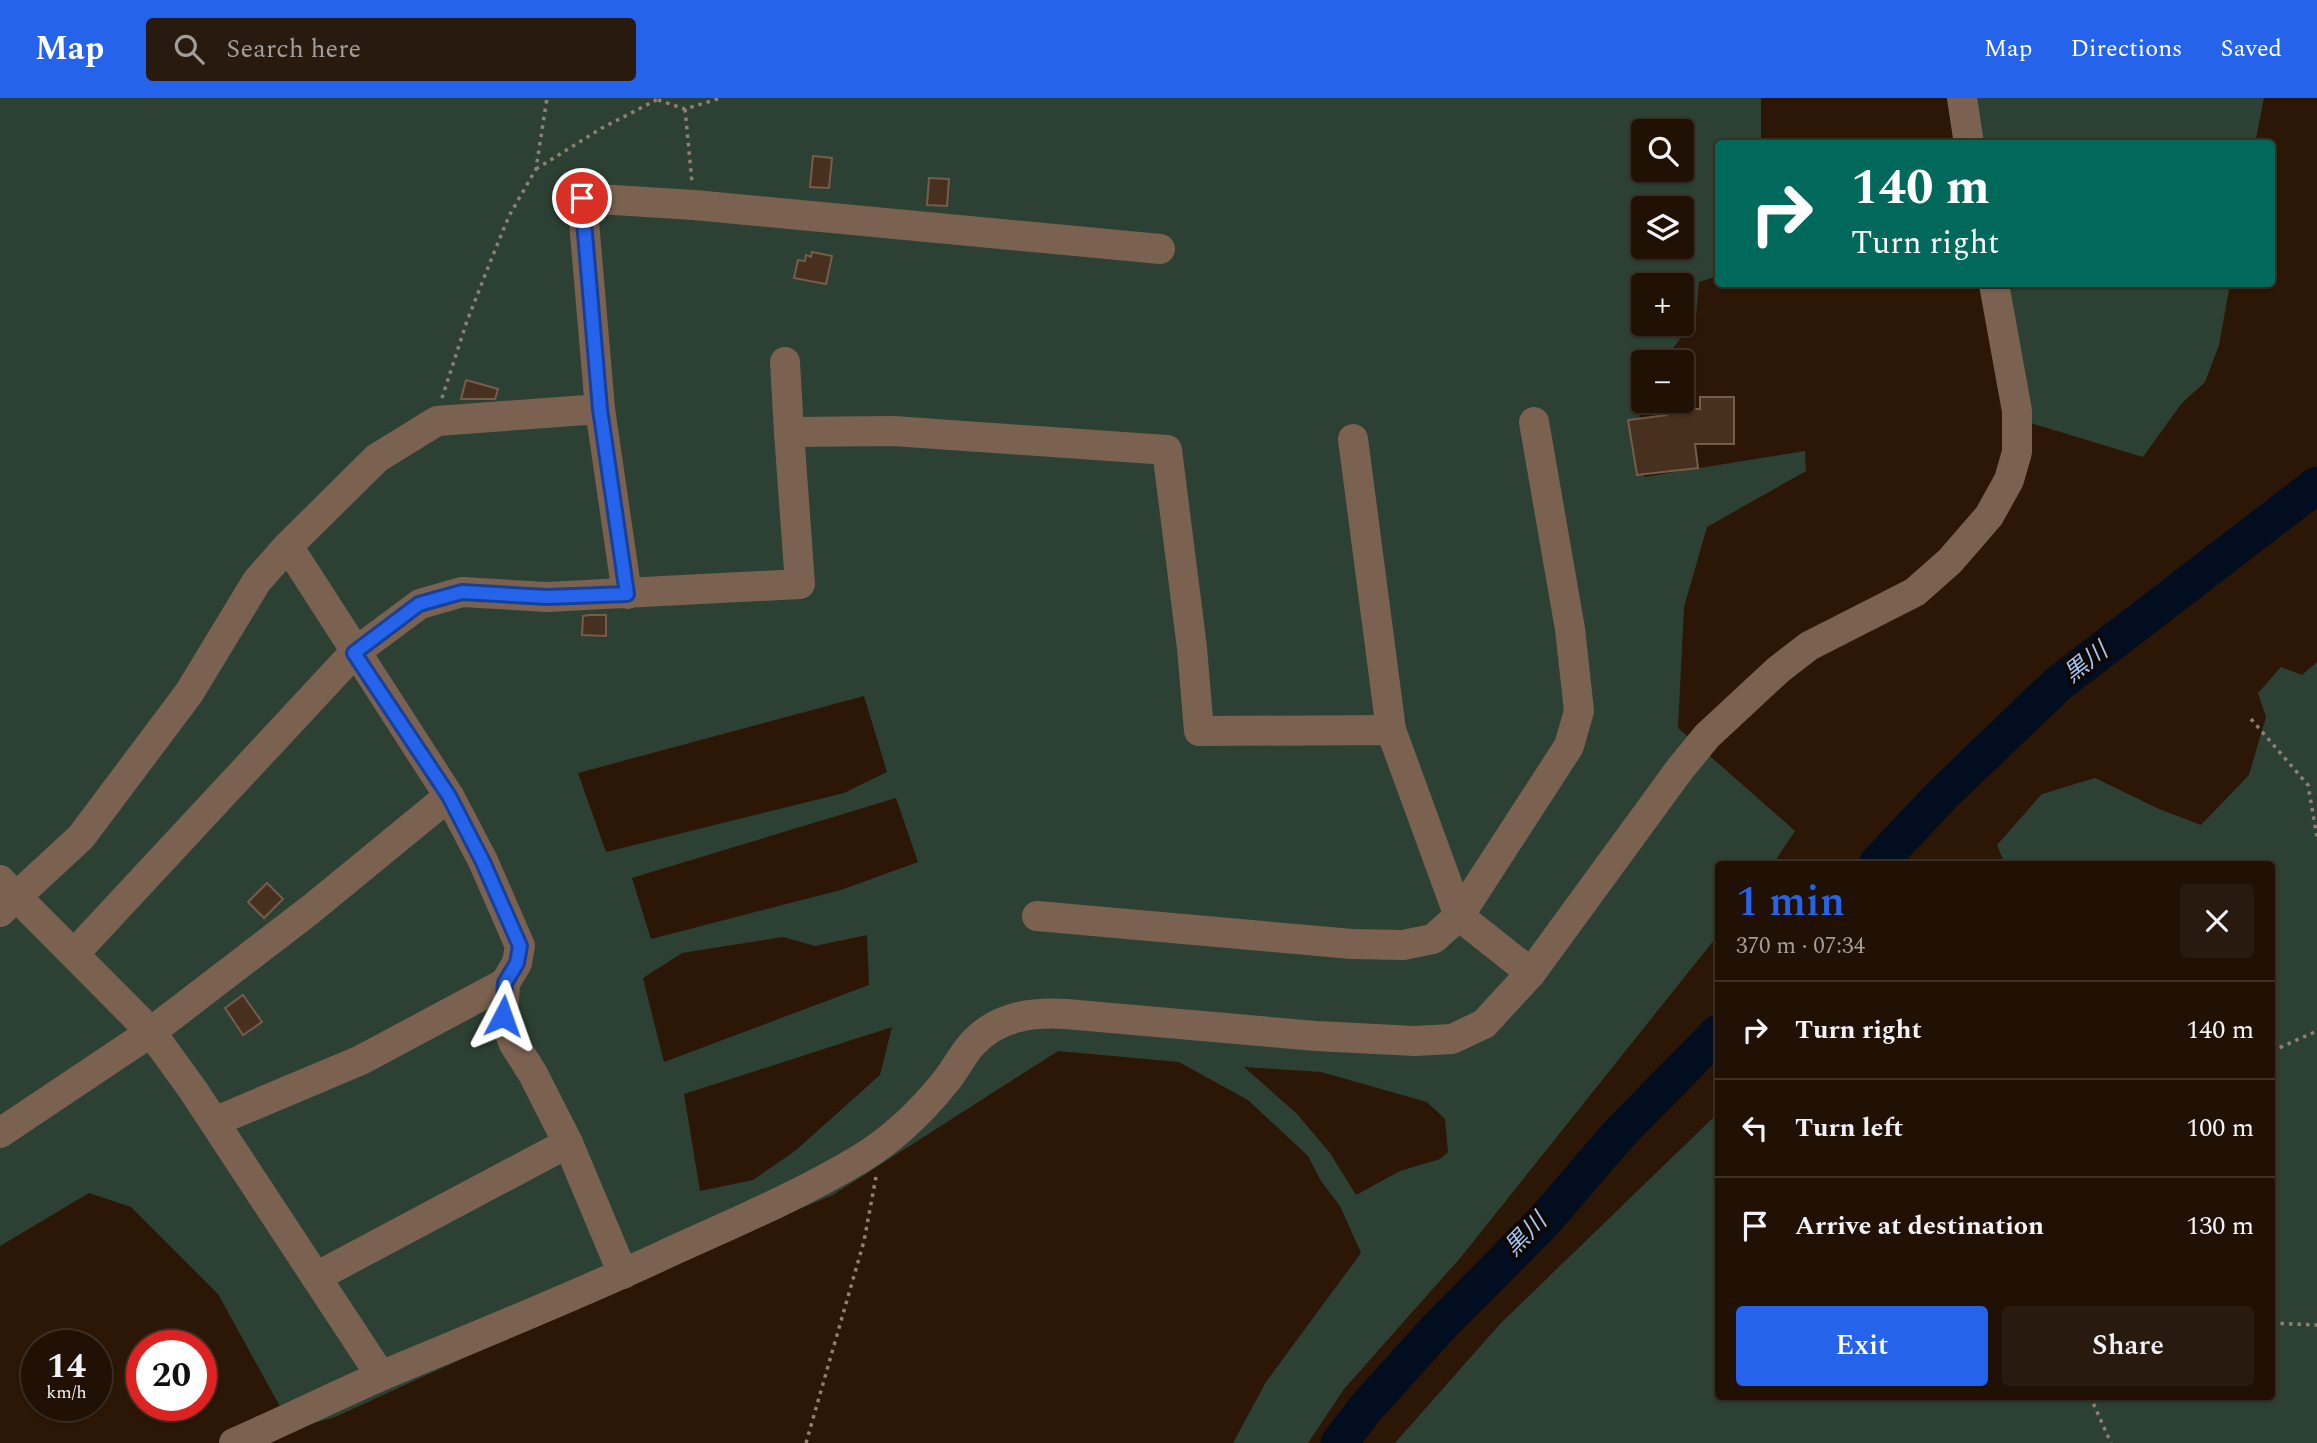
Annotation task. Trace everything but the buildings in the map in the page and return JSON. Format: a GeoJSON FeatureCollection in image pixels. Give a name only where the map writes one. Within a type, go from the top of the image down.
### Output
{"type":"FeatureCollection","features":[{"type":"Feature","properties":{"kind":"street"},"geometry":{"type":"LineString","coordinates":[[1962,98],[1968,140]]}},
{"type":"Feature","properties":{"kind":"street"},"geometry":{"type":"LineString","coordinates":[[627,594],[600,409],[582,198],[694,205],[1160,249]]}},
{"type":"Feature","properties":{"kind":"street"},"geometry":{"type":"LineString","coordinates":[[234,1443],[761,1211],[879,1147],[947,1080],[972,1043],[992,1027],[1016,1017],[1041,1013],[1066,1014],[1316,1036],[1415,1041],[1452,1039],[1485,1024],[1531,973],[1707,736],[1778,670],[1809,646],[1915,592],[1951,561],[1989,516],[2009,480],[2017,452],[2017,411],[1995,287]]}},
{"type":"Feature","properties":{"kind":"street"},"geometry":{"type":"LineString","coordinates":[[74,954],[354,653],[419,604],[462,592],[547,597],[800,584],[785,362]]}},
{"type":"Feature","properties":{"kind":"street"},"geometry":{"type":"LineString","coordinates":[[382,1376],[214,1122],[151,1032],[74,954],[6,896],[81,837],[189,693],[257,581],[288,546],[377,458],[437,421],[600,409]]}},
{"type":"Feature","properties":{"kind":"street"},"geometry":{"type":"LineString","coordinates":[[1037,916],[1352,944],[1403,945],[1433,939],[1459,916],[1569,746],[1579,711],[1570,629],[1534,422]]}},
{"type":"Feature","properties":{"kind":"street"},"geometry":{"type":"LineString","coordinates":[[789,432],[893,431],[1167,450],[1192,648],[1199,731],[1391,730]]}},
{"type":"Feature","properties":{"kind":"street"},"geometry":{"type":"LineString","coordinates":[[1353,439],[1391,730],[1459,916],[1531,973]]}},
{"type":"Feature","properties":{"kind":"street"},"geometry":{"type":"LineString","coordinates":[[288,546],[354,653],[449,796],[483,862],[520,946],[517,963],[505,983],[503,1016],[514,1044],[533,1074],[568,1143],[623,1274]]}},
{"type":"Feature","properties":{"kind":"street"},"geometry":{"type":"LineString","coordinates":[[0,1133],[151,1032],[310,910],[449,796]]}},
{"type":"Feature","properties":{"kind":"street"},"geometry":{"type":"LineString","coordinates":[[214,1122],[360,1060],[505,983]]}},
{"type":"Feature","properties":{"kind":"street"},"geometry":{"type":"LineString","coordinates":[[316,1277],[568,1143]]}},
{"type":"Feature","properties":{"kind":"path"},"geometry":{"type":"LineString","coordinates":[[437,421],[444,386],[467,321],[509,216],[536,169],[547,98]]}},
{"type":"Feature","properties":{"kind":"path"},"geometry":{"type":"LineString","coordinates":[[536,169],[612,122],[659,99],[685,109],[721,98]]}},
{"type":"Feature","properties":{"kind":"path"},"geometry":{"type":"LineString","coordinates":[[685,109],[694,205]]}},
{"type":"Feature","properties":{"kind":"path"},"geometry":{"type":"LineString","coordinates":[[2251,719],[2308,785],[2317,837]]}},
{"type":"Feature","properties":{"kind":"path"},"geometry":{"type":"LineString","coordinates":[[2275,1050],[2317,1031]]}},
{"type":"Feature","properties":{"kind":"path"},"geometry":{"type":"LineString","coordinates":[[806,1443],[864,1241],[874,1198],[879,1147]]}},
{"type":"Feature","properties":{"kind":"path"},"geometry":{"type":"LineString","coordinates":[[2275,1323],[2317,1325]]}},
{"type":"Feature","properties":{"kind":"path"},"geometry":{"type":"LineString","coordinates":[[2092,1400],[2111,1443]]}},
{"type":"Feature","properties":{"kind":"green space"},"geometry":{"type":"Polygon","coordinates":[[[0,98],[1761,98],[1761,140],[1715,140],[1715,277],[1699,282],[1694,320],[1694,273],[1631,273],[1631,336],[1682,336],[1672,350],[1631,350],[1631,413],[1639,413],[1644,477],[1805,451],[1806,471],[1707,527],[1684,607],[1678,728],[1795,831],[1775,861],[1715,861],[1715,939],[1461,1257],[1344,1389],[1308,1443],[1233,1443],[1266,1382],[1361,1253],[1340,1206],[1321,1181],[1308,1156],[1248,1100],[1179,1062],[1058,1051],[833,1195],[694,1253],[335,1417],[311,1424],[283,1412],[218,1294],[131,1207],[89,1193],[0,1246],[0,98]],[[864,696],[578,773],[606,852],[844,793],[887,772],[864,696]],[[896,798],[632,878],[651,939],[841,890],[918,862],[896,798]],[[867,935],[815,946],[783,937],[682,953],[643,978],[664,1062],[869,985],[867,935]],[[892,1027],[684,1094],[700,1191],[753,1180],[795,1151],[880,1075],[892,1027]],[[1244,1067],[1297,1114],[1330,1153],[1356,1195],[1400,1171],[1440,1159],[1448,1152],[1445,1119],[1427,1102],[1321,1072],[1244,1067]]]}},
{"type":"Feature","properties":{"kind":"green space"},"geometry":{"type":"Polygon","coordinates":[[[1973,98],[2264,98],[2256,140],[1980,140],[1973,98]]]}},
{"type":"Feature","properties":{"kind":"green space"},"geometry":{"type":"Polygon","coordinates":[[[2004,287],[2229,287],[2219,345],[2205,382],[2181,404],[2143,457],[2027,422],[2004,287]]]}},
{"type":"Feature","properties":{"kind":"green space"},"geometry":{"type":"Polygon","coordinates":[[[2317,662],[2317,1443],[1395,1443],[1500,1324],[1715,1116],[1715,1400],[2275,1400],[2275,861],[2004,861],[1997,845],[2042,794],[2095,778],[2159,809],[2201,825],[2249,775],[2266,717],[2258,693],[2281,667],[2302,675],[2317,662]]]}},
{"type":"Feature","properties":{"kind":"waterway","name":"黒川"},"geometry":{"type":"LineString","coordinates":[[1880,861],[1942,795],[2058,684],[2317,485]]}},
{"type":"Feature","properties":{"kind":"waterway","name":"黒川"},"geometry":{"type":"LineString","coordinates":[[1339,1443],[1365,1409],[1438,1328],[1545,1220],[1617,1136],[1715,1036]]}},
{"type":"Feature","properties":{"kind":"route"},"geometry":{"type":"LineString","coordinates":[[503,1016],[505,983],[517,963],[520,946],[483,862],[449,796],[354,653],[419,604],[462,592],[547,597],[627,594],[600,409],[582,198]]}}]}
